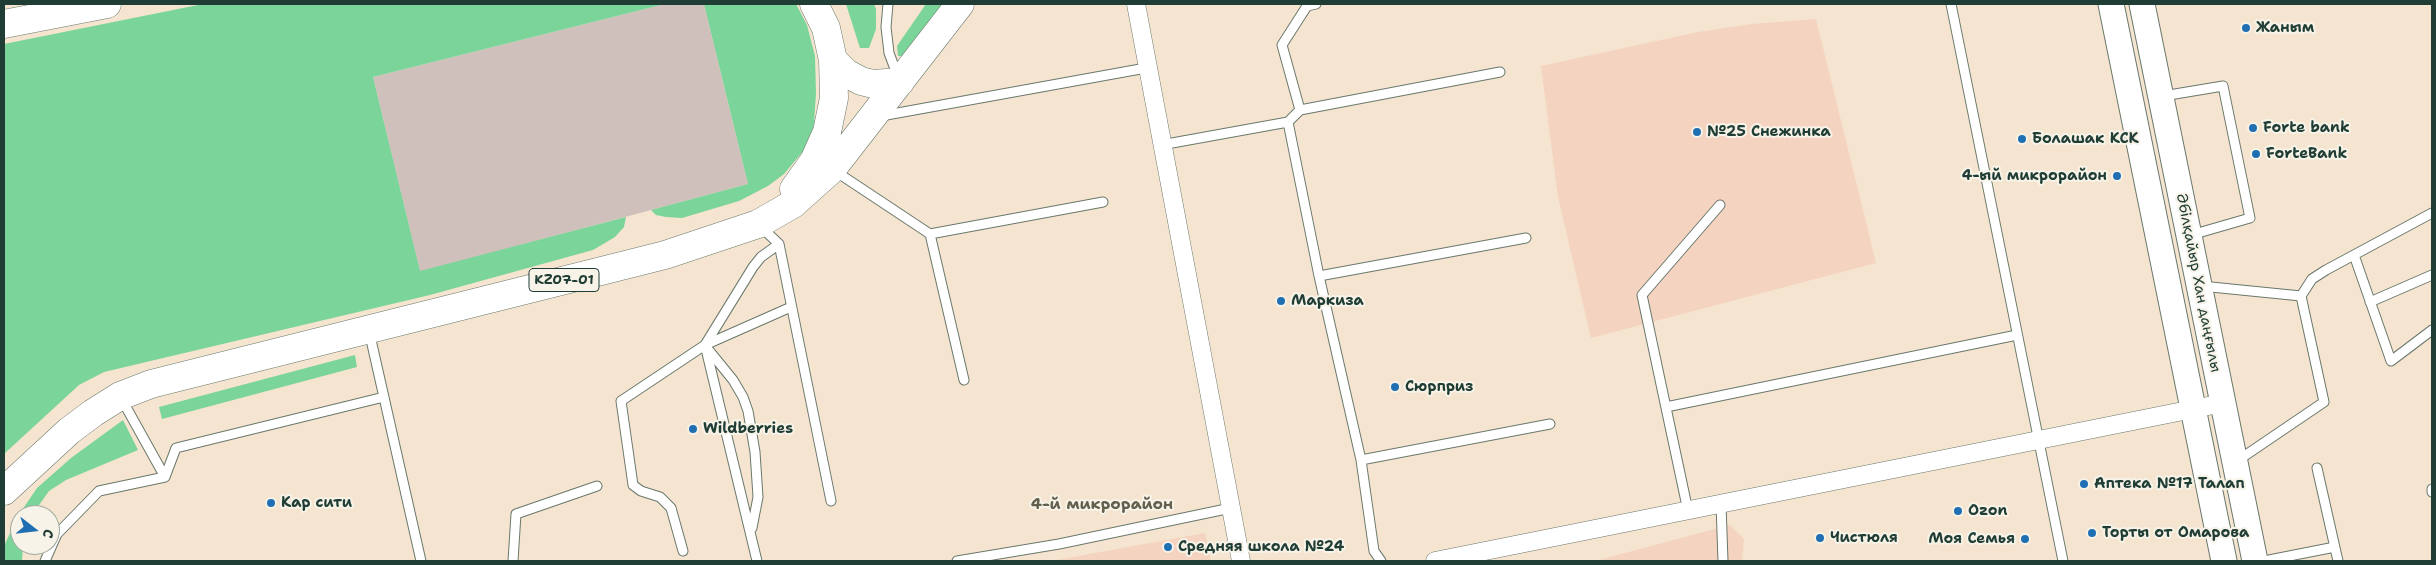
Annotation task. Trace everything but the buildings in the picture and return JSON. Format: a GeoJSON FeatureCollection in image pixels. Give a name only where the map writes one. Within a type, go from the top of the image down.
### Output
{"type":"FeatureCollection","features":[{"type":"Feature","properties":{"kind":"main road"},"geometry":{"type":"LineString","coordinates":[[4,24],[106,4]]}},
{"type":"Feature","properties":{"kind":"main road","name":"KZ07-01"},"geometry":{"type":"LineString","coordinates":[[758,224],[795,189],[814,161],[827,132],[834,98],[833,60],[826,28],[814,4]]}},
{"type":"Feature","properties":{"kind":"main road","name":"KZ07-01"},"geometry":{"type":"LineString","coordinates":[[4,491],[14,475],[69,430],[120,396],[180,376],[665,255],[758,224],[793,204],[832,169],[960,4]]}},
{"type":"Feature","properties":{"kind":"main road","name":"Әбілқайыр Хан даңғылы"},"geometry":{"type":"LineString","coordinates":[[2111,4],[2224,561]]}},
{"type":"Feature","properties":{"kind":"main road","name":"Әбілқайыр Хан даңғылы"},"geometry":{"type":"LineString","coordinates":[[2142,4],[2255,561]]}},
{"type":"Feature","properties":{"kind":"main road"},"geometry":{"type":"LineString","coordinates":[[833,60],[846,73],[861,81],[873,84],[900,82]]}},
{"type":"Feature","properties":{"kind":"main road","name":"KZ07-01"},"geometry":{"type":"LineString","coordinates":[[4,503],[14,475]]}},
{"type":"Feature","properties":{"kind":"street"},"geometry":{"type":"LineString","coordinates":[[1136,4],[1146,68],[1241,561]]}},
{"type":"Feature","properties":{"kind":"street"},"geometry":{"type":"LineString","coordinates":[[1435,561],[2223,403]]}},
{"type":"Feature","properties":{"kind":"lane"},"geometry":{"type":"LineString","coordinates":[[888,4],[886,27],[889,53],[900,82]]}},
{"type":"Feature","properties":{"kind":"lane"},"geometry":{"type":"LineString","coordinates":[[1300,110],[1282,45],[1307,6],[1316,4]]}},
{"type":"Feature","properties":{"kind":"lane"},"geometry":{"type":"LineString","coordinates":[[1952,4],[2063,561]]}},
{"type":"Feature","properties":{"kind":"lane"},"geometry":{"type":"LineString","coordinates":[[873,117],[1146,68]]}},
{"type":"Feature","properties":{"kind":"lane"},"geometry":{"type":"LineString","coordinates":[[1161,145],[1288,122],[1300,110],[1500,72]]}},
{"type":"Feature","properties":{"kind":"lane"},"geometry":{"type":"LineString","coordinates":[[2160,96],[2223,86],[2250,218],[2188,236]]}},
{"type":"Feature","properties":{"kind":"lane"},"geometry":{"type":"LineString","coordinates":[[1288,122],[1319,276],[1361,460],[1374,551],[1381,561]]}},
{"type":"Feature","properties":{"kind":"lane"},"geometry":{"type":"LineString","coordinates":[[832,169],[930,234],[964,380]]}},
{"type":"Feature","properties":{"kind":"lane"},"geometry":{"type":"LineString","coordinates":[[930,234],[1102,202]]}},
{"type":"Feature","properties":{"kind":"lane"},"geometry":{"type":"LineString","coordinates":[[1688,511],[1642,295],[1720,205]]}},
{"type":"Feature","properties":{"kind":"lane"},"geometry":{"type":"LineString","coordinates":[[2235,463],[2324,402],[2301,296],[2312,279],[2432,212]]}},
{"type":"Feature","properties":{"kind":"lane"},"geometry":{"type":"LineString","coordinates":[[758,224],[778,244],[831,501]]}},
{"type":"Feature","properties":{"kind":"lane"},"geometry":{"type":"LineString","coordinates":[[1319,276],[1526,238]]}},
{"type":"Feature","properties":{"kind":"lane"},"geometry":{"type":"LineString","coordinates":[[757,561],[705,345],[753,267],[761,257],[778,244]]}},
{"type":"Feature","properties":{"kind":"lane"},"geometry":{"type":"LineString","coordinates":[[2354,255],[2391,361],[2432,330]]}},
{"type":"Feature","properties":{"kind":"lane"},"geometry":{"type":"LineString","coordinates":[[2370,302],[2432,275]]}},
{"type":"Feature","properties":{"kind":"lane"},"geometry":{"type":"LineString","coordinates":[[2198,286],[2301,296]]}},
{"type":"Feature","properties":{"kind":"lane"},"geometry":{"type":"LineString","coordinates":[[684,551],[671,508],[660,497],[641,491],[633,485],[621,401],[705,345],[791,307]]}},
{"type":"Feature","properties":{"kind":"lane"},"geometry":{"type":"LineString","coordinates":[[368,329],[421,561]]}},
{"type":"Feature","properties":{"kind":"lane"},"geometry":{"type":"LineString","coordinates":[[1666,407],[2017,336]]}},
{"type":"Feature","properties":{"kind":"lane"},"geometry":{"type":"LineString","coordinates":[[705,345],[732,380],[743,397],[748,411],[755,452],[758,497],[751,533]]}},
{"type":"Feature","properties":{"kind":"lane"},"geometry":{"type":"LineString","coordinates":[[120,396],[165,477]]}},
{"type":"Feature","properties":{"kind":"lane"},"geometry":{"type":"LineString","coordinates":[[165,477],[176,448],[384,397]]}},
{"type":"Feature","properties":{"kind":"lane"},"geometry":{"type":"LineString","coordinates":[[1361,460],[1550,424]]}},
{"type":"Feature","properties":{"kind":"lane"},"geometry":{"type":"LineString","coordinates":[[2317,468],[2338,561]]}},
{"type":"Feature","properties":{"kind":"lane"},"geometry":{"type":"LineString","coordinates":[[46,561],[57,534],[99,491],[165,477]]}},
{"type":"Feature","properties":{"kind":"lane"},"geometry":{"type":"LineString","coordinates":[[513,561],[516,514],[597,486]]}},
{"type":"Feature","properties":{"kind":"lane"},"geometry":{"type":"LineString","coordinates":[[1721,504],[1723,561]]}},
{"type":"Feature","properties":{"kind":"lane"},"geometry":{"type":"LineString","coordinates":[[957,561],[1058,544],[1231,508]]}},
{"type":"Feature","properties":{"kind":"lane"},"geometry":{"type":"LineString","coordinates":[[2264,561],[2335,547]]}},
{"type":"Feature","properties":{"kind":"shaded area"},"geometry":{"type":"Polygon","coordinates":[[[665,4],[704,4],[748,184],[420,272],[373,77],[665,4]]]}},
{"type":"Feature","properties":{"kind":"shaded area","name":"№25 Снежинка"},"geometry":{"type":"Polygon","coordinates":[[[1816,19],[1876,263],[1591,338],[1558,197],[1541,66],[1698,32],[1752,24],[1816,19]]]}},
{"type":"Feature","properties":{"kind":"shaded area"},"geometry":{"type":"Polygon","coordinates":[[[1730,525],[1744,539],[1742,561],[1595,561],[1730,525]]]}},
{"type":"Feature","properties":{"kind":"shaded area","name":"Средняя школа №24"},"geometry":{"type":"Polygon","coordinates":[[[1205,533],[1211,561],[1051,561],[1205,533]]]}},
{"type":"Feature","properties":{"kind":"green space"},"geometry":{"type":"Polygon","coordinates":[[[203,4],[665,4],[373,77],[420,271],[626,217],[624,227],[615,237],[593,250],[430,295],[104,372],[79,385],[4,454],[4,44],[203,4]]]}},
{"type":"Feature","properties":{"kind":"green space"},"geometry":{"type":"Polygon","coordinates":[[[704,4],[796,4],[807,25],[815,56],[816,93],[814,124],[809,144],[784,174],[768,186],[739,201],[682,218],[656,215],[651,210],[748,184],[704,4]]]}},
{"type":"Feature","properties":{"kind":"green space"},"geometry":{"type":"Polygon","coordinates":[[[846,4],[874,4],[876,9],[876,29],[869,48],[860,48],[846,4]]]}},
{"type":"Feature","properties":{"kind":"green space"},"geometry":{"type":"Polygon","coordinates":[[[926,4],[944,4],[908,56],[898,56],[897,46],[926,4]]]}},
{"type":"Feature","properties":{"kind":"green space"},"geometry":{"type":"Polygon","coordinates":[[[355,355],[357,367],[162,419],[159,407],[355,355]]]}},
{"type":"Feature","properties":{"kind":"green space"},"geometry":{"type":"Polygon","coordinates":[[[123,420],[138,450],[66,480],[49,491],[39,505],[25,505],[37,488],[71,458],[123,420]]]}},
{"type":"Feature","properties":{"kind":"green space"},"geometry":{"type":"Polygon","coordinates":[[[10,533],[10,555],[22,555],[22,561],[4,561],[4,546],[10,533]]]}},
{"type":"Feature","properties":{"kind":"place","name":"Жаным"},"geometry":{"type":"Point","coordinates":[2246,28]}},
{"type":"Feature","properties":{"kind":"place","name":"Forte bank"},"geometry":{"type":"Point","coordinates":[2253,128]}},
{"type":"Feature","properties":{"kind":"place","name":"№25 Снежинка"},"geometry":{"type":"Point","coordinates":[1697,132]}},
{"type":"Feature","properties":{"kind":"place","name":"Болашак КСК"},"geometry":{"type":"Point","coordinates":[2022,139]}},
{"type":"Feature","properties":{"kind":"place","name":"ForteBank"},"geometry":{"type":"Point","coordinates":[2256,154]}},
{"type":"Feature","properties":{"kind":"place","name":"4-ый микрорайон"},"geometry":{"type":"Point","coordinates":[2117,176]}},
{"type":"Feature","properties":{"kind":"place","name":"Маркиза"},"geometry":{"type":"Point","coordinates":[1281,301]}},
{"type":"Feature","properties":{"kind":"place","name":"Сюрприз"},"geometry":{"type":"Point","coordinates":[1395,387]}},
{"type":"Feature","properties":{"kind":"place","name":"Wildberries"},"geometry":{"type":"Point","coordinates":[693,429]}},
{"type":"Feature","properties":{"kind":"place","name":"Аптека №17 Талап"},"geometry":{"type":"Point","coordinates":[2084,484]}},
{"type":"Feature","properties":{"kind":"place","name":"Кар сити"},"geometry":{"type":"Point","coordinates":[271,503]}},
{"type":"Feature","properties":{"kind":"place","name":"Ozon"},"geometry":{"type":"Point","coordinates":[1958,511]}},
{"type":"Feature","properties":{"kind":"place","name":"Торты от Омарова"},"geometry":{"type":"Point","coordinates":[2092,533]}},
{"type":"Feature","properties":{"kind":"place","name":"Чистюля"},"geometry":{"type":"Point","coordinates":[1820,538]}},
{"type":"Feature","properties":{"kind":"place","name":"Моя Семья"},"geometry":{"type":"Point","coordinates":[2025,539]}},
{"type":"Feature","properties":{"kind":"place","name":"Средняя школа №24"},"geometry":{"type":"Point","coordinates":[1168,547]}},
{"type":"Feature","properties":{"kind":"district","name":"4-й микрорайон"},"geometry":{"type":"Point","coordinates":[1102,505]}}]}
